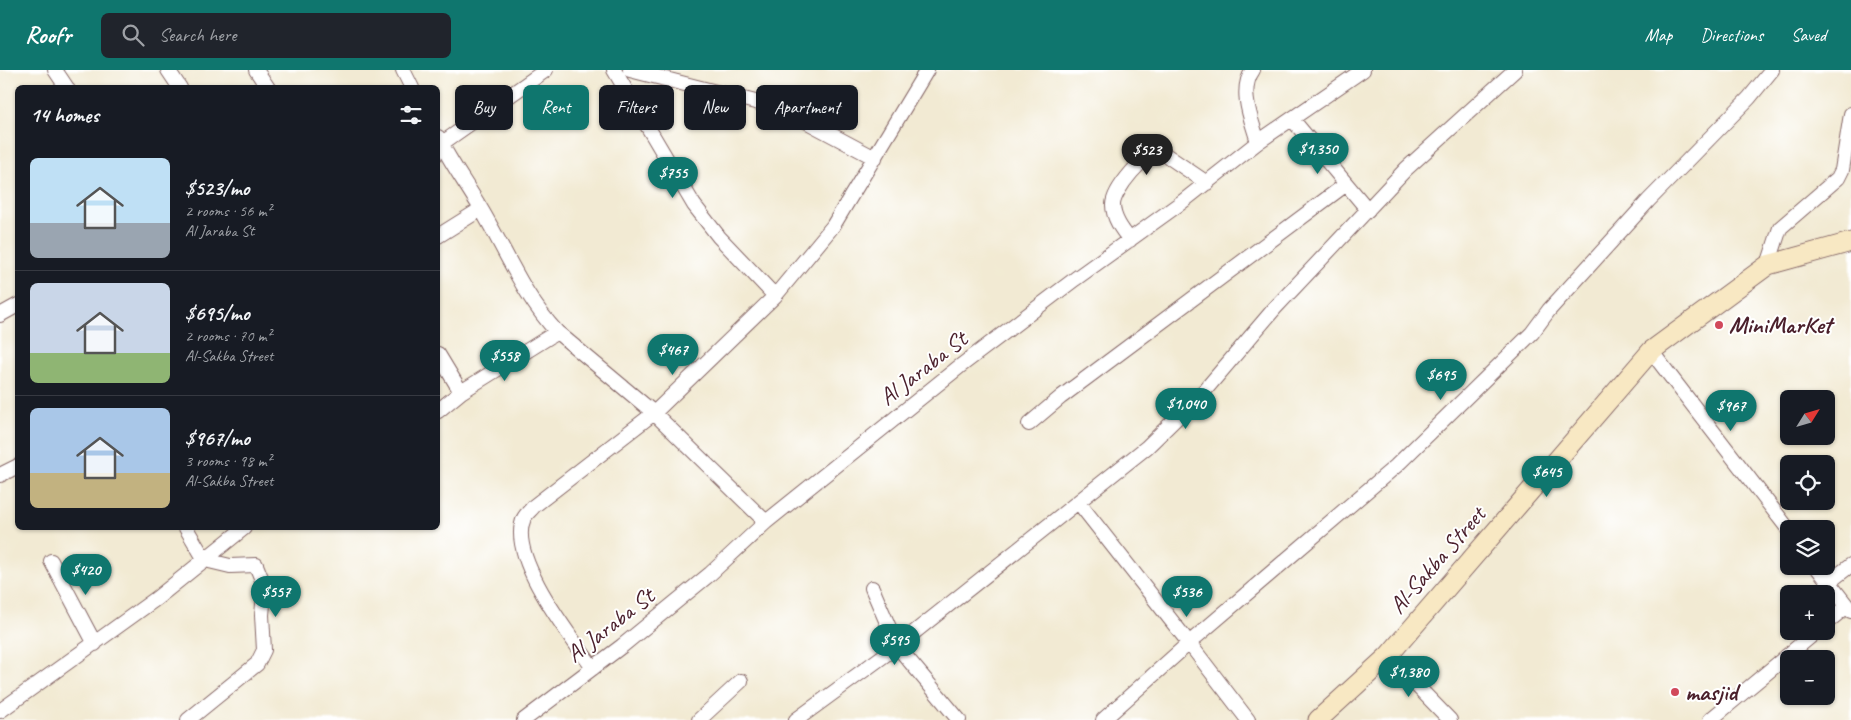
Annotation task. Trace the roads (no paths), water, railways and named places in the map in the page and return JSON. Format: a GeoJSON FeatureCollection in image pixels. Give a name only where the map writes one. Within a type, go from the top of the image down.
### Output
{"type":"FeatureCollection","features":[{"type":"Feature","properties":{"kind":"main road","name":"Al-Sakba Street"},"geometry":{"type":"LineString","coordinates":[[1318,720],[1388,656],[1651,351],[1768,265],[1851,242]]}},
{"type":"Feature","properties":{"kind":"street"},"geometry":{"type":"LineString","coordinates":[[55,70],[64,85]]}},
{"type":"Feature","properties":{"kind":"street"},"geometry":{"type":"LineString","coordinates":[[168,70],[178,85]]}},
{"type":"Feature","properties":{"kind":"street"},"geometry":{"type":"LineString","coordinates":[[256,70],[266,85]]}},
{"type":"Feature","properties":{"kind":"street"},"geometry":{"type":"LineString","coordinates":[[403,70],[410,85]]}},
{"type":"Feature","properties":{"kind":"street"},"geometry":{"type":"LineString","coordinates":[[440,140],[546,70]]}},
{"type":"Feature","properties":{"kind":"street"},"geometry":{"type":"LineString","coordinates":[[614,70],[694,205],[719,237],[775,296]]}},
{"type":"Feature","properties":{"kind":"street"},"geometry":{"type":"LineString","coordinates":[[630,70],[783,109],[875,158]]}},
{"type":"Feature","properties":{"kind":"street"},"geometry":{"type":"LineString","coordinates":[[593,668],[545,601],[534,578],[525,554],[522,534],[524,519],[534,506],[654,413],[775,296],[833,226],[927,70]]}},
{"type":"Feature","properties":{"kind":"street"},"geometry":{"type":"LineString","coordinates":[[1253,70],[1248,76],[1246,103],[1258,142]]}},
{"type":"Feature","properties":{"kind":"street","name":"Al Jaraba St"},"geometry":{"type":"LineString","coordinates":[[524,720],[593,668],[710,574],[766,522],[959,367],[1207,183],[1258,142],[1363,70]]}},
{"type":"Feature","properties":{"kind":"street"},"geometry":{"type":"LineString","coordinates":[[796,720],[897,646],[1079,504],[1147,447],[1180,416],[1275,308],[1406,169],[1514,70]]}},
{"type":"Feature","properties":{"kind":"street"},"geometry":{"type":"LineString","coordinates":[[1103,720],[1189,643],[1396,466],[1532,333],[1549,310],[1648,201],[1749,98],[1772,70]]}},
{"type":"Feature","properties":{"kind":"street"},"geometry":{"type":"LineString","coordinates":[[1768,265],[1780,228],[1838,178],[1842,170],[1851,114]]}},
{"type":"Feature","properties":{"kind":"street"},"geometry":{"type":"LineString","coordinates":[[1292,119],[1345,185],[1368,210]]}},
{"type":"Feature","properties":{"kind":"street"},"geometry":{"type":"LineString","coordinates":[[440,143],[482,209],[531,301],[558,332],[654,413],[766,522]]}},
{"type":"Feature","properties":{"kind":"street"},"geometry":{"type":"LineString","coordinates":[[1130,240],[1120,227],[1115,215],[1114,197],[1136,166],[1154,151],[1160,151],[1207,183]]}},
{"type":"Feature","properties":{"kind":"street"},"geometry":{"type":"LineString","coordinates":[[1029,424],[1061,397],[1345,185]]}},
{"type":"Feature","properties":{"kind":"street"},"geometry":{"type":"LineString","coordinates":[[440,235],[482,209]]}},
{"type":"Feature","properties":{"kind":"street"},"geometry":{"type":"LineString","coordinates":[[0,315],[15,307]]}},
{"type":"Feature","properties":{"kind":"street"},"geometry":{"type":"LineString","coordinates":[[440,409],[461,392],[558,332]]}},
{"type":"Feature","properties":{"kind":"street"},"geometry":{"type":"LineString","coordinates":[[1651,351],[1781,520]]}},
{"type":"Feature","properties":{"kind":"street"},"geometry":{"type":"LineString","coordinates":[[440,357],[461,392]]}},
{"type":"Feature","properties":{"kind":"street"},"geometry":{"type":"LineString","coordinates":[[1079,504],[1248,720]]}},
{"type":"Feature","properties":{"kind":"street"},"geometry":{"type":"LineString","coordinates":[[187,530],[205,560],[230,566],[256,565],[264,588],[262,615],[264,650],[257,664],[188,720]]}},
{"type":"Feature","properties":{"kind":"street"},"geometry":{"type":"LineString","coordinates":[[0,711],[95,644],[242,530]]}},
{"type":"Feature","properties":{"kind":"street"},"geometry":{"type":"LineString","coordinates":[[51,561],[95,644]]}},
{"type":"Feature","properties":{"kind":"street"},"geometry":{"type":"LineString","coordinates":[[1828,582],[1851,565]]}},
{"type":"Feature","properties":{"kind":"street"},"geometry":{"type":"LineString","coordinates":[[1823,575],[1849,608],[1835,617]]}},
{"type":"Feature","properties":{"kind":"street"},"geometry":{"type":"LineString","coordinates":[[872,588],[897,646],[959,720]]}},
{"type":"Feature","properties":{"kind":"street"},"geometry":{"type":"LineString","coordinates":[[1710,720],[1806,640]]}},
{"type":"Feature","properties":{"kind":"street"},"geometry":{"type":"LineString","coordinates":[[1388,656],[1450,720]]}},
{"type":"Feature","properties":{"kind":"street"},"geometry":{"type":"LineString","coordinates":[[699,720],[741,681]]}},
{"type":"Feature","properties":{"kind":"place","name":"MiniMarKet"},"geometry":{"type":"Point","coordinates":[1719,325]}},
{"type":"Feature","properties":{"kind":"place","name":"masjid"},"geometry":{"type":"Point","coordinates":[1675,692]}}]}
